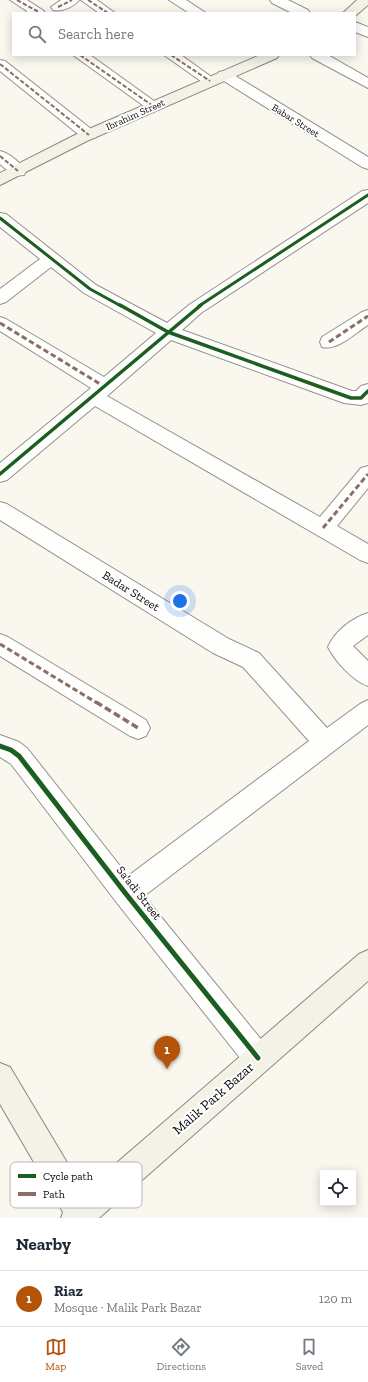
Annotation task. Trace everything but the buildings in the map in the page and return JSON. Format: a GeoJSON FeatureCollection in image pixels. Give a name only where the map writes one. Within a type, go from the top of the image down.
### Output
{"type":"FeatureCollection","features":[{"type":"Feature","properties":{"kind":"main road"},"geometry":{"type":"LineString","coordinates":[[351,12],[366,0]]}},
{"type":"Feature","properties":{"kind":"main road","name":"Ibrahim Street"},"geometry":{"type":"LineString","coordinates":[[0,180],[90,135],[153,106],[270,56]]}},
{"type":"Feature","properties":{"kind":"main road","name":"Malik Park Bazar"},"geometry":{"type":"LineString","coordinates":[[140,1162],[368,963]]}},
{"type":"Feature","properties":{"kind":"main road"},"geometry":{"type":"LineString","coordinates":[[0,1077],[48,1162]]}},
{"type":"Feature","properties":{"kind":"main road","name":"Malik Park Bazar"},"geometry":{"type":"LineString","coordinates":[[78,1216],[87,1208]]}},
{"type":"Feature","properties":{"kind":"street"},"geometry":{"type":"LineString","coordinates":[[17,0],[37,11],[35,12]]}},
{"type":"Feature","properties":{"kind":"street"},"geometry":{"type":"LineString","coordinates":[[58,7],[72,0]]}},
{"type":"Feature","properties":{"kind":"street"},"geometry":{"type":"LineString","coordinates":[[88,0],[106,12]]}},
{"type":"Feature","properties":{"kind":"street"},"geometry":{"type":"LineString","coordinates":[[176,0],[197,12]]}},
{"type":"Feature","properties":{"kind":"street"},"geometry":{"type":"LineString","coordinates":[[277,0],[301,12]]}},
{"type":"Feature","properties":{"kind":"street"},"geometry":{"type":"LineString","coordinates":[[356,27],[368,34]]}},
{"type":"Feature","properties":{"kind":"street"},"geometry":{"type":"LineString","coordinates":[[81,56],[153,106]]}},
{"type":"Feature","properties":{"kind":"street"},"geometry":{"type":"LineString","coordinates":[[172,56],[210,81]]}},
{"type":"Feature","properties":{"kind":"street"},"geometry":{"type":"LineString","coordinates":[[319,56],[368,84]]}},
{"type":"Feature","properties":{"kind":"street"},"geometry":{"type":"LineString","coordinates":[[0,64],[90,135]]}},
{"type":"Feature","properties":{"kind":"street","name":"Babar Street"},"geometry":{"type":"LineString","coordinates":[[224,75],[368,164]]}},
{"type":"Feature","properties":{"kind":"street"},"geometry":{"type":"LineString","coordinates":[[0,156],[18,171]]}},
{"type":"Feature","properties":{"kind":"street"},"geometry":{"type":"LineString","coordinates":[[2,469],[99,392],[195,308],[368,195]]}},
{"type":"Feature","properties":{"kind":"street"},"geometry":{"type":"LineString","coordinates":[[0,218],[90,289],[168,332],[351,398],[361,398],[368,391]]}},
{"type":"Feature","properties":{"kind":"street"},"geometry":{"type":"LineString","coordinates":[[0,298],[51,259]]}},
{"type":"Feature","properties":{"kind":"street"},"geometry":{"type":"LineString","coordinates":[[329,342],[368,316]]}},
{"type":"Feature","properties":{"kind":"street"},"geometry":{"type":"LineString","coordinates":[[0,323],[99,392],[368,554]]}},
{"type":"Feature","properties":{"kind":"street"},"geometry":{"type":"LineString","coordinates":[[323,528],[368,474]]}},
{"type":"Feature","properties":{"kind":"street","name":"Badar Street"},"geometry":{"type":"LineString","coordinates":[[0,510],[221,646],[251,660],[326,743]]}},
{"type":"Feature","properties":{"kind":"street"},"geometry":{"type":"LineString","coordinates":[[368,622],[344,640],[339,647],[368,676]]}},
{"type":"Feature","properties":{"kind":"street"},"geometry":{"type":"LineString","coordinates":[[0,644],[138,728]]}},
{"type":"Feature","properties":{"kind":"street"},"geometry":{"type":"LineString","coordinates":[[126,894],[368,711]]}},
{"type":"Feature","properties":{"kind":"street","name":"Sa'adi Street"},"geometry":{"type":"LineString","coordinates":[[0,746],[11,750],[19,756],[126,894],[258,1058]]}},
{"type":"Feature","properties":{"kind":"marked path"},"geometry":{"type":"LineString","coordinates":[[17,0],[37,11],[35,12]]}},
{"type":"Feature","properties":{"kind":"marked path"},"geometry":{"type":"LineString","coordinates":[[58,7],[72,0]]}},
{"type":"Feature","properties":{"kind":"marked path"},"geometry":{"type":"LineString","coordinates":[[88,0],[106,12]]}},
{"type":"Feature","properties":{"kind":"marked path"},"geometry":{"type":"LineString","coordinates":[[81,56],[153,106]]}},
{"type":"Feature","properties":{"kind":"marked path"},"geometry":{"type":"LineString","coordinates":[[172,56],[210,81]]}},
{"type":"Feature","properties":{"kind":"marked path"},"geometry":{"type":"LineString","coordinates":[[0,64],[89,135]]}},
{"type":"Feature","properties":{"kind":"marked path"},"geometry":{"type":"LineString","coordinates":[[0,156],[18,171]]}},
{"type":"Feature","properties":{"kind":"marked path"},"geometry":{"type":"LineString","coordinates":[[329,342],[368,316]]}},
{"type":"Feature","properties":{"kind":"marked path"},"geometry":{"type":"LineString","coordinates":[[0,323],[105,387]]}},
{"type":"Feature","properties":{"kind":"marked path"},"geometry":{"type":"LineString","coordinates":[[323,528],[368,474]]}},
{"type":"Feature","properties":{"kind":"marked path"},"geometry":{"type":"LineString","coordinates":[[0,644],[138,728]]}},
{"type":"Feature","properties":{"kind":"cycle path"},"geometry":{"type":"LineString","coordinates":[[0,474],[128,368],[195,309],[368,195]]}},
{"type":"Feature","properties":{"kind":"cycle path"},"geometry":{"type":"LineString","coordinates":[[0,218],[90,289],[168,332],[351,398],[361,398],[368,391]]}},
{"type":"Feature","properties":{"kind":"cycle path"},"geometry":{"type":"LineString","coordinates":[[0,746],[11,750],[19,756],[126,894],[258,1058]]}},
{"type":"Feature","properties":{"kind":"place","name":"Riaz"},"geometry":{"type":"Point","coordinates":[167,1069]}}]}
